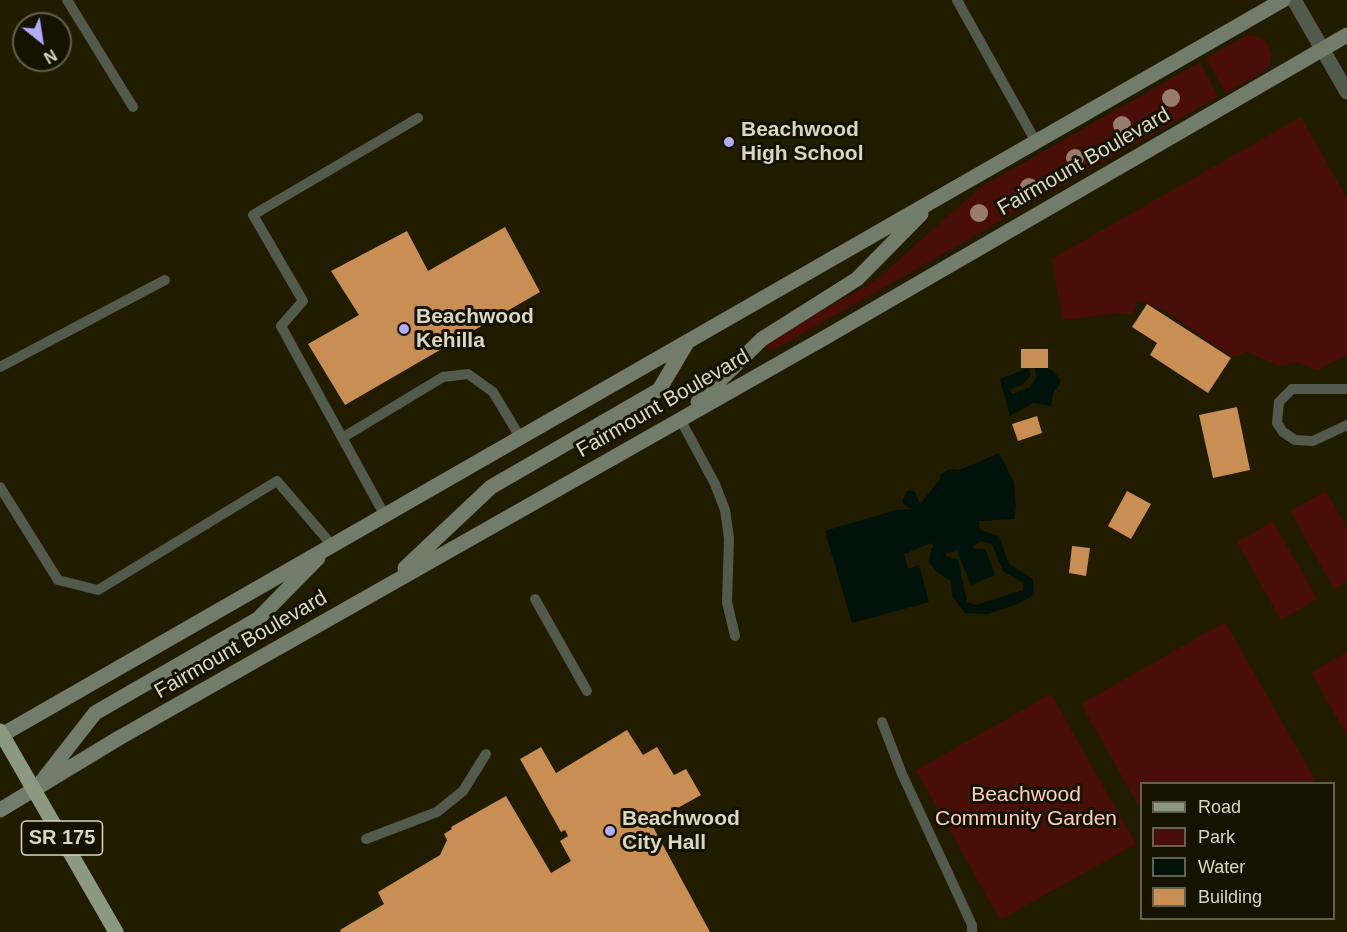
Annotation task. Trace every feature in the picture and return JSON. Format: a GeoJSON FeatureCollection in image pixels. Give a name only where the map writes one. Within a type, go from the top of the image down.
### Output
{"type":"FeatureCollection","features":[{"type":"Feature","properties":{"kind":"main road","name":"Fairmount Boulevard"},"geometry":{"type":"LineString","coordinates":[[1,734],[1282,0]]}},
{"type":"Feature","properties":{"kind":"main road","name":"Fairmount Boulevard"},"geometry":{"type":"LineString","coordinates":[[0,810],[35,791],[119,738],[680,419],[1347,35]]}},
{"type":"Feature","properties":{"kind":"main road"},"geometry":{"type":"LineString","coordinates":[[680,419],[762,339],[857,279],[936,200]]}},
{"type":"Feature","properties":{"kind":"main road"},"geometry":{"type":"LineString","coordinates":[[385,587],[491,487],[659,390],[689,340]]}},
{"type":"Feature","properties":{"kind":"main road"},"geometry":{"type":"LineString","coordinates":[[35,791],[95,713],[258,619],[331,544]]}},
{"type":"Feature","properties":{"kind":"main road","name":"SR 175"},"geometry":{"type":"LineString","coordinates":[[1,734],[116,932]]}},
{"type":"Feature","properties":{"kind":"street"},"geometry":{"type":"LineString","coordinates":[[1294,0],[1347,92]]}},
{"type":"Feature","properties":{"kind":"lane"},"geometry":{"type":"LineString","coordinates":[[67,0],[133,107]]}},
{"type":"Feature","properties":{"kind":"lane"},"geometry":{"type":"LineString","coordinates":[[957,0],[1036,142]]}},
{"type":"Feature","properties":{"kind":"lane"},"geometry":{"type":"LineString","coordinates":[[384,514],[281,326],[303,301],[253,215],[418,118]]}},
{"type":"Feature","properties":{"kind":"lane"},"geometry":{"type":"LineString","coordinates":[[0,367],[165,280]]}},
{"type":"Feature","properties":{"kind":"lane"},"geometry":{"type":"LineString","coordinates":[[342,438],[443,378],[468,374],[493,392],[520,437]]}},
{"type":"Feature","properties":{"kind":"lane"},"geometry":{"type":"LineString","coordinates":[[1347,389],[1292,389],[1278,402],[1277,423],[1283,432],[1295,440],[1313,441],[1347,425]]}},
{"type":"Feature","properties":{"kind":"lane"},"geometry":{"type":"LineString","coordinates":[[680,419],[715,484],[724,510],[729,538],[727,602],[735,636]]}},
{"type":"Feature","properties":{"kind":"lane"},"geometry":{"type":"LineString","coordinates":[[0,487],[58,580],[98,590],[277,481],[331,544]]}},
{"type":"Feature","properties":{"kind":"lane"},"geometry":{"type":"LineString","coordinates":[[535,599],[587,691]]}},
{"type":"Feature","properties":{"kind":"lane"},"geometry":{"type":"LineString","coordinates":[[882,722],[902,774],[972,925],[972,932]]}},
{"type":"Feature","properties":{"kind":"lane"},"geometry":{"type":"LineString","coordinates":[[366,839],[437,812],[463,791],[486,754]]}},
{"type":"Feature","properties":{"kind":"green space"},"geometry":{"type":"Polygon","coordinates":[[[1245,36],[1256,36],[1266,41],[1271,53],[1270,64],[1261,73],[1226,93],[1206,58],[1245,36]]]}},
{"type":"Feature","properties":{"kind":"green space"},"geometry":{"type":"Polygon","coordinates":[[[1200,62],[1218,97],[776,349],[770,350],[766,347],[765,344],[774,338],[876,280],[981,187],[1200,62]]]}},
{"type":"Feature","properties":{"kind":"green space"},"geometry":{"type":"Polygon","coordinates":[[[1301,117],[1347,198],[1347,355],[1318,370],[1297,362],[1279,366],[1245,351],[1239,356],[1231,356],[1162,309],[1137,300],[1132,315],[1120,313],[1063,320],[1051,259],[1301,117]]]}},
{"type":"Feature","properties":{"kind":"green space"},"geometry":{"type":"Polygon","coordinates":[[[1326,491],[1347,528],[1347,582],[1334,589],[1290,511],[1326,491]]]}},
{"type":"Feature","properties":{"kind":"green space"},"geometry":{"type":"Polygon","coordinates":[[[1273,521],[1317,599],[1281,620],[1237,542],[1273,521]]]}},
{"type":"Feature","properties":{"kind":"green space"},"geometry":{"type":"Polygon","coordinates":[[[1225,622],[1316,782],[1140,782],[1140,808],[1081,704],[1225,622]]]}},
{"type":"Feature","properties":{"kind":"green space"},"geometry":{"type":"Polygon","coordinates":[[[1347,652],[1347,736],[1311,672],[1347,652]]]}},
{"type":"Feature","properties":{"kind":"green space","name":"Beachwood Community Garden"},"geometry":{"type":"Polygon","coordinates":[[[1051,694],[1136,844],[1000,920],[916,770],[1051,694]]]}},
{"type":"Feature","properties":{"kind":"water"},"geometry":{"type":"Polygon","coordinates":[[[1029,368],[1030,376],[1022,385],[1010,389],[1012,394],[1030,387],[1036,378],[1035,368],[1047,368],[1053,371],[1060,379],[1060,384],[1053,393],[1051,406],[1033,403],[1010,416],[1000,379],[1029,368]]]}},
{"type":"Feature","properties":{"kind":"water"},"geometry":{"type":"Polygon","coordinates":[[[999,453],[1014,482],[1016,507],[1014,519],[979,521],[980,530],[999,536],[1009,564],[1032,578],[1034,587],[1032,596],[1018,604],[988,614],[965,613],[952,596],[951,581],[937,572],[929,562],[931,549],[934,546],[931,543],[904,554],[908,569],[919,565],[929,602],[852,623],[825,531],[896,510],[913,509],[905,506],[902,501],[908,490],[915,492],[920,504],[939,481],[941,474],[950,469],[960,470],[999,453]],[[981,541],[974,545],[973,549],[985,549],[995,575],[971,585],[957,551],[946,553],[946,556],[958,560],[967,602],[976,605],[1023,590],[1023,583],[1003,571],[992,544],[981,541]]]}},
{"type":"Feature","properties":{"kind":"building","name":"Beachwood Kehilla"},"geometry":{"type":"Polygon","coordinates":[[[505,227],[540,292],[345,405],[308,344],[359,315],[331,271],[407,231],[428,271],[505,227]]]}},
{"type":"Feature","properties":{"kind":"building"},"geometry":{"type":"Polygon","coordinates":[[[1147,304],[1231,358],[1208,393],[1150,355],[1157,343],[1132,327],[1147,304]]]}},
{"type":"Feature","properties":{"kind":"building"},"geometry":{"type":"Polygon","coordinates":[[[1021,349],[1048,349],[1048,368],[1021,368],[1021,349]]]}},
{"type":"Feature","properties":{"kind":"building"},"geometry":{"type":"Polygon","coordinates":[[[1237,407],[1250,470],[1213,478],[1199,415],[1237,407]]]}},
{"type":"Feature","properties":{"kind":"building"},"geometry":{"type":"Polygon","coordinates":[[[1037,416],[1042,433],[1018,441],[1012,424],[1037,416]]]}},
{"type":"Feature","properties":{"kind":"building"},"geometry":{"type":"Polygon","coordinates":[[[1127,491],[1151,504],[1131,539],[1108,526],[1127,491]]]}},
{"type":"Feature","properties":{"kind":"building"},"geometry":{"type":"Polygon","coordinates":[[[1072,546],[1090,548],[1086,576],[1069,573],[1072,546]]]}},
{"type":"Feature","properties":{"kind":"building","name":"Beachwood City Hall"},"geometry":{"type":"Polygon","coordinates":[[[627,730],[643,755],[657,747],[674,775],[686,769],[701,795],[651,823],[710,932],[341,932],[340,930],[384,904],[378,892],[440,855],[447,840],[444,834],[452,829],[451,827],[506,796],[551,873],[571,861],[560,841],[568,836],[565,830],[561,832],[520,759],[541,747],[556,773],[627,730]]]}},
{"type":"Feature","properties":{"kind":"place","name":"Beachwood High School"},"geometry":{"type":"Point","coordinates":[729,142]}},
{"type":"Feature","properties":{"kind":"place","name":"Beachwood Kehilla"},"geometry":{"type":"Point","coordinates":[404,329]}},
{"type":"Feature","properties":{"kind":"place","name":"Beachwood City Hall"},"geometry":{"type":"Point","coordinates":[610,831]}}]}
